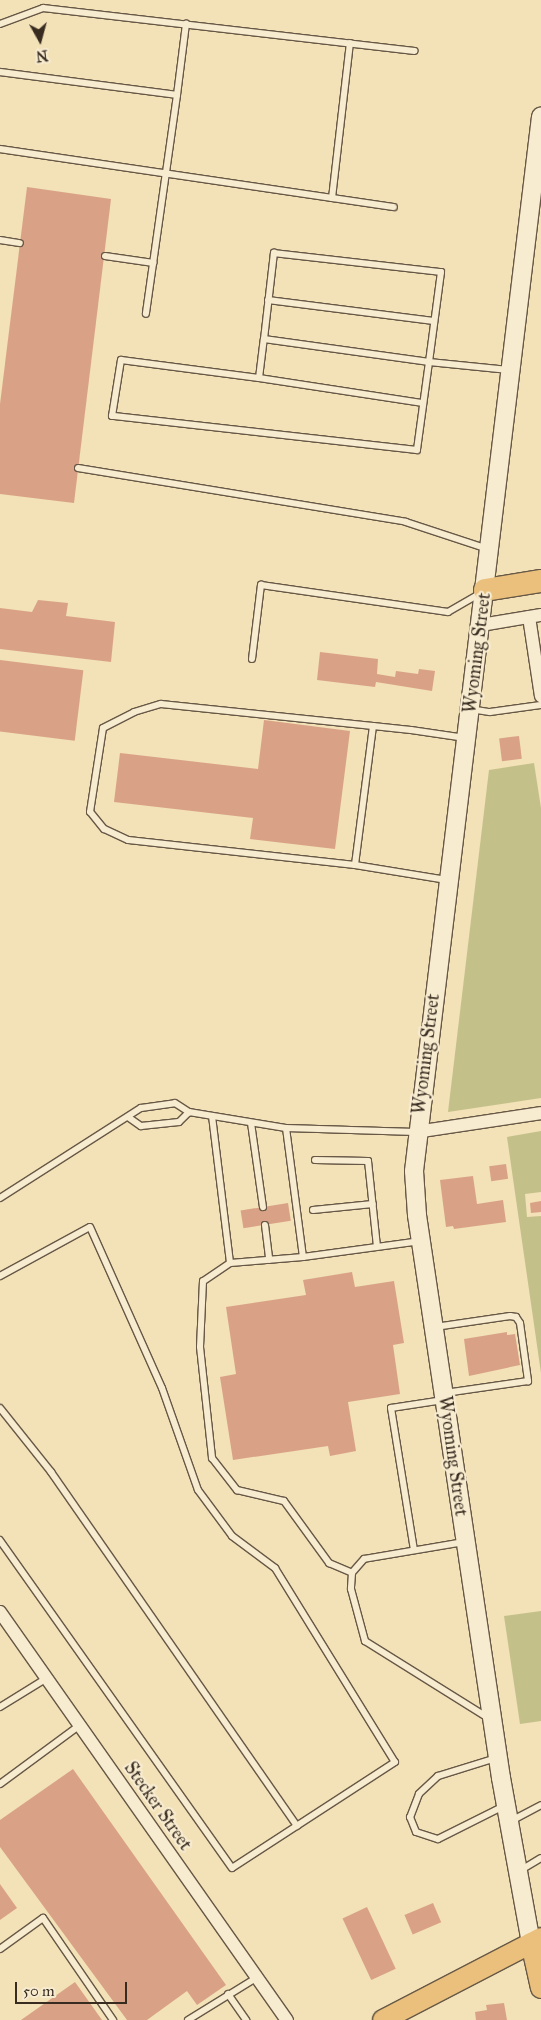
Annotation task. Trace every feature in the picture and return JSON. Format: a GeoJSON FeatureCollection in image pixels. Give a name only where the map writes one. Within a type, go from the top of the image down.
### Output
{"type":"FeatureCollection","features":[{"type":"Feature","properties":{"kind":"highway"},"geometry":{"type":"LineString","coordinates":[[485,590],[541,581]]}},
{"type":"Feature","properties":{"kind":"main road","name":"Wyoming Street"},"geometry":{"type":"LineString","coordinates":[[541,117],[537,183],[511,370],[416,1132],[414,1193],[498,1758],[518,1872],[536,1940],[541,1988]]}},
{"type":"Feature","properties":{"kind":"main road"},"geometry":{"type":"LineString","coordinates":[[383,2020],[536,1940]]}},
{"type":"Feature","properties":{"kind":"street"},"geometry":{"type":"LineString","coordinates":[[480,625],[535,616],[541,696]]}},
{"type":"Feature","properties":{"kind":"street"},"geometry":{"type":"LineString","coordinates":[[416,1132],[541,1113]]}},
{"type":"Feature","properties":{"kind":"street","name":"Stecker Street"},"geometry":{"type":"LineString","coordinates":[[0,1612],[287,2020]]}},
{"type":"Feature","properties":{"kind":"lane"},"geometry":{"type":"LineString","coordinates":[[0,24],[43,8],[416,51]]}},
{"type":"Feature","properties":{"kind":"lane"},"geometry":{"type":"LineString","coordinates":[[146,314],[186,24]]}},
{"type":"Feature","properties":{"kind":"lane"},"geometry":{"type":"LineString","coordinates":[[332,198],[350,43]]}},
{"type":"Feature","properties":{"kind":"lane"},"geometry":{"type":"LineString","coordinates":[[0,72],[177,95]]}},
{"type":"Feature","properties":{"kind":"lane"},"geometry":{"type":"LineString","coordinates":[[0,149],[394,207]]}},
{"type":"Feature","properties":{"kind":"lane"},"geometry":{"type":"LineString","coordinates":[[0,240],[20,243]]}},
{"type":"Feature","properties":{"kind":"lane"},"geometry":{"type":"LineString","coordinates":[[259,378],[274,253],[441,272],[417,450],[112,416],[121,360],[259,378],[423,403]]}},
{"type":"Feature","properties":{"kind":"lane"},"geometry":{"type":"LineString","coordinates":[[105,256],[153,263]]}},
{"type":"Feature","properties":{"kind":"lane"},"geometry":{"type":"LineString","coordinates":[[268,300],[434,321]]}},
{"type":"Feature","properties":{"kind":"lane"},"geometry":{"type":"LineString","coordinates":[[264,340],[428,362],[511,370]]}},
{"type":"Feature","properties":{"kind":"lane"},"geometry":{"type":"LineString","coordinates":[[78,468],[406,522],[489,549]]}},
{"type":"Feature","properties":{"kind":"lane"},"geometry":{"type":"LineString","coordinates":[[252,659],[261,585],[448,612],[485,590]]}},
{"type":"Feature","properties":{"kind":"lane"},"geometry":{"type":"LineString","coordinates":[[448,880],[355,864],[128,840],[104,829],[90,812],[102,728],[134,712],[161,704],[373,726],[466,738]]}},
{"type":"Feature","properties":{"kind":"lane"},"geometry":{"type":"LineString","coordinates":[[470,709],[490,712],[541,705]]}},
{"type":"Feature","properties":{"kind":"lane"},"geometry":{"type":"LineString","coordinates":[[355,864],[373,726]]}},
{"type":"Feature","properties":{"kind":"lane"},"geometry":{"type":"LineString","coordinates":[[0,1198],[141,1108],[175,1103],[189,1112],[286,1128],[416,1132]]}},
{"type":"Feature","properties":{"kind":"lane"},"geometry":{"type":"LineString","coordinates":[[128,1117],[141,1126],[178,1122],[189,1112]]}},
{"type":"Feature","properties":{"kind":"lane"},"geometry":{"type":"LineString","coordinates":[[212,1116],[230,1263]]}},
{"type":"Feature","properties":{"kind":"lane"},"geometry":{"type":"LineString","coordinates":[[251,1122],[262,1207]]}},
{"type":"Feature","properties":{"kind":"lane"},"geometry":{"type":"LineString","coordinates":[[286,1128],[303,1257]]}},
{"type":"Feature","properties":{"kind":"lane"},"geometry":{"type":"LineString","coordinates":[[315,1160],[368,1161],[377,1246]]}},
{"type":"Feature","properties":{"kind":"lane"},"geometry":{"type":"LineString","coordinates":[[313,1210],[373,1204]]}},
{"type":"Feature","properties":{"kind":"lane"},"geometry":{"type":"LineString","coordinates":[[265,1225],[270,1260]]}},
{"type":"Feature","properties":{"kind":"lane"},"geometry":{"type":"LineString","coordinates":[[0,1276],[90,1227],[162,1388],[198,1490],[232,1536],[276,1568],[395,1762],[232,1868],[0,1540]]}},
{"type":"Feature","properties":{"kind":"lane"},"geometry":{"type":"LineString","coordinates":[[352,1573],[329,1563],[284,1501],[237,1490],[212,1458],[200,1348],[203,1281],[230,1263],[303,1257],[421,1241]]}},
{"type":"Feature","properties":{"kind":"lane"},"geometry":{"type":"LineString","coordinates":[[414,1550],[392,1408],[444,1396],[528,1381],[519,1320],[514,1316],[433,1327]]}},
{"type":"Feature","properties":{"kind":"lane"},"geometry":{"type":"LineString","coordinates":[[0,1408],[51,1472],[297,1826]]}},
{"type":"Feature","properties":{"kind":"lane"},"geometry":{"type":"LineString","coordinates":[[465,1541],[364,1559],[352,1573],[351,1588],[365,1641],[492,1720]]}},
{"type":"Feature","properties":{"kind":"lane"},"geometry":{"type":"LineString","coordinates":[[0,1707],[47,1678]]}},
{"type":"Feature","properties":{"kind":"lane"},"geometry":{"type":"LineString","coordinates":[[0,1784],[80,1726]]}},
{"type":"Feature","properties":{"kind":"lane"},"geometry":{"type":"LineString","coordinates":[[498,1758],[438,1776],[419,1794],[410,1817],[416,1832],[438,1839],[506,1805]]}},
{"type":"Feature","properties":{"kind":"lane"},"geometry":{"type":"LineString","coordinates":[[509,1822],[541,1805]]}},
{"type":"Feature","properties":{"kind":"lane"},"geometry":{"type":"LineString","coordinates":[[518,1872],[541,1858]]}},
{"type":"Feature","properties":{"kind":"lane"},"geometry":{"type":"LineString","coordinates":[[0,1949],[43,1918],[113,2020]]}},
{"type":"Feature","properties":{"kind":"lane"},"geometry":{"type":"LineString","coordinates":[[188,2020],[256,1978]]}},
{"type":"Feature","properties":{"kind":"lane"},"geometry":{"type":"LineString","coordinates":[[228,1994],[246,2020]]}},
{"type":"Feature","properties":{"kind":"shaded area"},"geometry":{"type":"Polygon","coordinates":[[[534,763],[541,808],[541,1098],[448,1112],[489,770],[534,763]]]}},
{"type":"Feature","properties":{"kind":"shaded area"},"geometry":{"type":"Polygon","coordinates":[[[541,1131],[541,1192],[525,1194],[527,1217],[541,1216],[541,1373],[507,1137],[541,1131]]]}},
{"type":"Feature","properties":{"kind":"shaded area"},"geometry":{"type":"Polygon","coordinates":[[[541,1611],[541,1721],[520,1724],[504,1616],[541,1611]]]}},
{"type":"Feature","properties":{"kind":"building"},"geometry":{"type":"Polygon","coordinates":[[[27,187],[111,199],[74,503],[0,494],[0,404],[27,187]]]}},
{"type":"Feature","properties":{"kind":"building"},"geometry":{"type":"Polygon","coordinates":[[[38,600],[68,603],[66,616],[115,622],[111,662],[0,649],[0,608],[32,612],[38,600]]]}},
{"type":"Feature","properties":{"kind":"building"},"geometry":{"type":"Polygon","coordinates":[[[320,652],[378,659],[377,674],[395,677],[396,671],[418,674],[419,669],[435,671],[432,691],[376,682],[375,687],[317,680],[320,652]]]}},
{"type":"Feature","properties":{"kind":"building"},"geometry":{"type":"Polygon","coordinates":[[[0,660],[83,670],[75,741],[0,732],[0,660]]]}},
{"type":"Feature","properties":{"kind":"building"},"geometry":{"type":"Polygon","coordinates":[[[264,720],[350,731],[335,849],[250,839],[253,818],[114,802],[120,753],[258,769],[264,720]]]}},
{"type":"Feature","properties":{"kind":"building"},"geometry":{"type":"Polygon","coordinates":[[[519,736],[522,759],[502,761],[499,738],[519,736]]]}},
{"type":"Feature","properties":{"kind":"building"},"geometry":{"type":"Polygon","coordinates":[[[506,1164],[508,1179],[491,1181],[489,1166],[506,1164]]]}},
{"type":"Feature","properties":{"kind":"building"},"geometry":{"type":"Polygon","coordinates":[[[473,1176],[477,1204],[503,1200],[506,1222],[454,1229],[453,1226],[446,1227],[440,1180],[473,1176]]]}},
{"type":"Feature","properties":{"kind":"building"},"geometry":{"type":"Polygon","coordinates":[[[541,1201],[541,1212],[531,1213],[530,1203],[541,1201]]]}},
{"type":"Feature","properties":{"kind":"building"},"geometry":{"type":"Polygon","coordinates":[[[288,1203],[291,1221],[243,1228],[241,1211],[288,1203]]]}},
{"type":"Feature","properties":{"kind":"building"},"geometry":{"type":"Polygon","coordinates":[[[352,1272],[355,1287],[394,1281],[404,1343],[393,1345],[400,1394],[348,1402],[356,1451],[330,1456],[328,1446],[233,1460],[220,1377],[236,1374],[226,1307],[306,1295],[303,1280],[352,1272]]]}},
{"type":"Feature","properties":{"kind":"building"},"geometry":{"type":"Polygon","coordinates":[[[507,1332],[507,1335],[515,1334],[520,1365],[469,1376],[464,1339],[507,1332]]]}},
{"type":"Feature","properties":{"kind":"building"},"geometry":{"type":"Polygon","coordinates":[[[73,1769],[226,1985],[197,2005],[187,1991],[147,2020],[127,2020],[0,1847],[0,1820],[73,1769]]]}},
{"type":"Feature","properties":{"kind":"building"},"geometry":{"type":"Polygon","coordinates":[[[0,1884],[17,1908],[0,1920],[0,1884]]]}},
{"type":"Feature","properties":{"kind":"building"},"geometry":{"type":"Polygon","coordinates":[[[433,1903],[441,1922],[413,1934],[404,1915],[433,1903]]]}},
{"type":"Feature","properties":{"kind":"building"},"geometry":{"type":"Polygon","coordinates":[[[367,1907],[396,1969],[371,1980],[343,1918],[367,1907]]]}},
{"type":"Feature","properties":{"kind":"building"},"geometry":{"type":"Polygon","coordinates":[[[75,1982],[102,2020],[21,2020],[75,1982]]]}},
{"type":"Feature","properties":{"kind":"building"},"geometry":{"type":"Polygon","coordinates":[[[504,2003],[507,2020],[476,2020],[475,2012],[487,2010],[486,2005],[504,2003]]]}}]}
